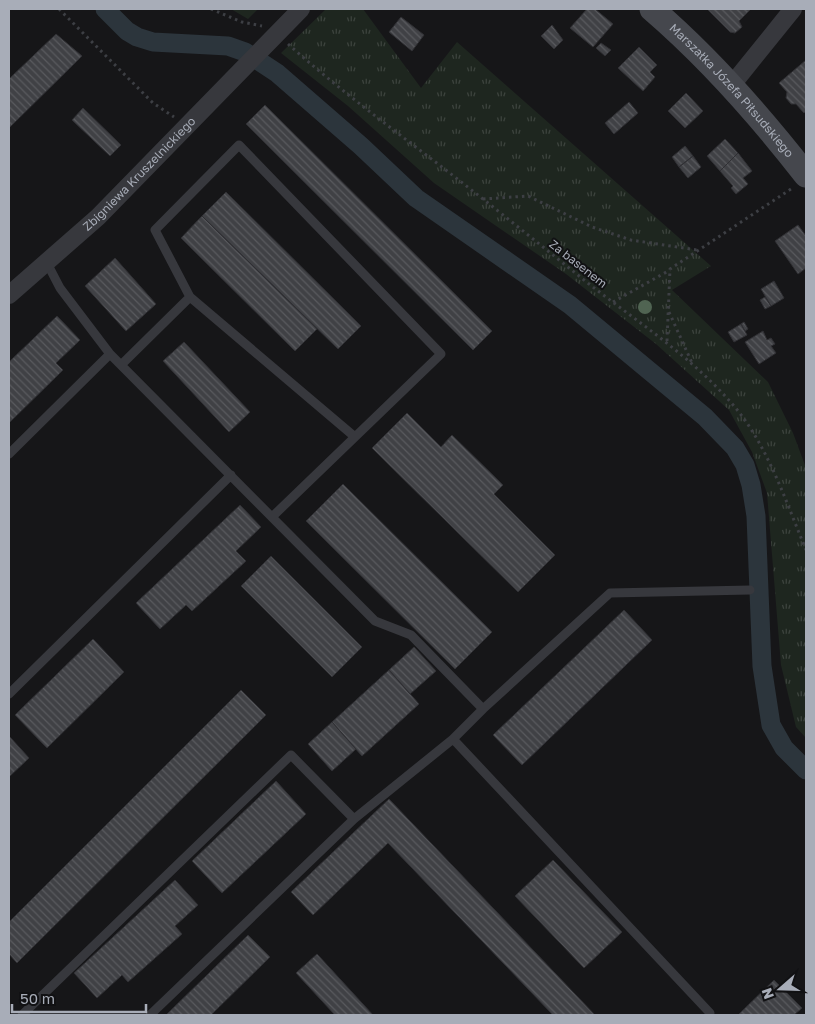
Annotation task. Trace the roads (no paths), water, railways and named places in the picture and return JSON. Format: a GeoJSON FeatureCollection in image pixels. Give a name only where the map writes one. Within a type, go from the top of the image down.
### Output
{"type":"FeatureCollection","features":[{"type":"Feature","properties":{"kind":"main road","name":"Marszałka Józefa Piłsudskiego"},"geometry":{"type":"LineString","coordinates":[[652,9],[673,27],[731,86],[798,182]]}},
{"type":"Feature","properties":{"kind":"street","name":"Zbigniewa Kruszelnickiego"},"geometry":{"type":"LineString","coordinates":[[9,295],[98,216],[301,9]]}},
{"type":"Feature","properties":{"kind":"street"},"geometry":{"type":"LineString","coordinates":[[731,86],[793,9]]}},
{"type":"Feature","properties":{"kind":"lane"},"geometry":{"type":"LineString","coordinates":[[272,517],[355,437],[441,354],[239,145],[155,230],[190,297],[355,437]]}},
{"type":"Feature","properties":{"kind":"lane"},"geometry":{"type":"LineString","coordinates":[[47,263],[60,288],[110,354],[375,621],[411,635],[483,709]]}},
{"type":"Feature","properties":{"kind":"lane"},"geometry":{"type":"LineString","coordinates":[[121,365],[190,297]]}},
{"type":"Feature","properties":{"kind":"lane"},"geometry":{"type":"LineString","coordinates":[[9,454],[110,354]]}},
{"type":"Feature","properties":{"kind":"lane"},"geometry":{"type":"LineString","coordinates":[[9,694],[231,476]]}},
{"type":"Feature","properties":{"kind":"lane"},"geometry":{"type":"LineString","coordinates":[[150,1015],[354,819],[453,739],[483,709],[610,593],[750,590]]}},
{"type":"Feature","properties":{"kind":"lane"},"geometry":{"type":"LineString","coordinates":[[453,739],[710,1013]]}},
{"type":"Feature","properties":{"kind":"lane"},"geometry":{"type":"LineString","coordinates":[[22,1015],[291,754],[354,819]]}},
{"type":"Feature","properties":{"kind":"waterway"},"geometry":{"type":"LineString","coordinates":[[105,9],[127,31],[137,37],[153,42],[228,46],[245,52],[277,73],[361,146],[416,198],[570,305],[705,417],[735,448],[745,465],[751,485],[756,516],[762,666],[771,725],[784,748],[806,770]]}}]}
